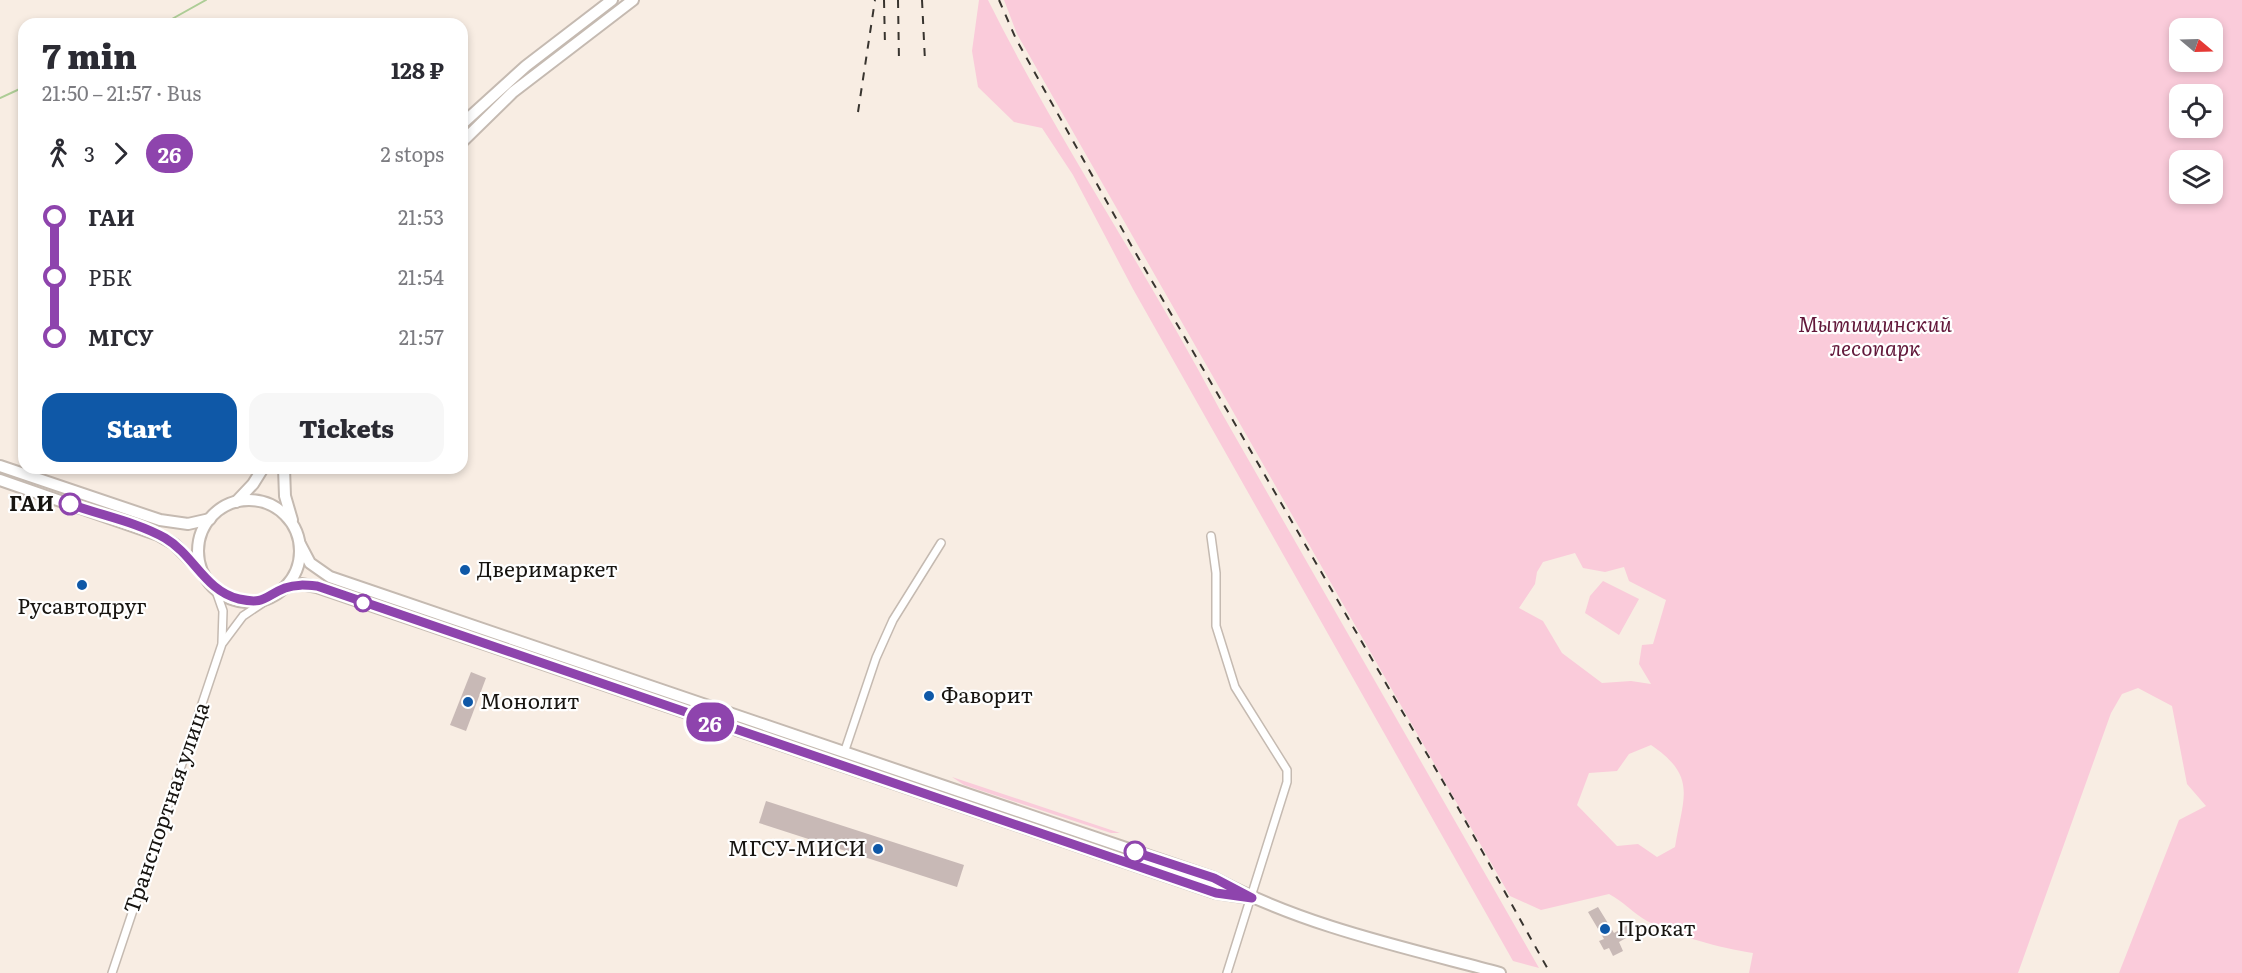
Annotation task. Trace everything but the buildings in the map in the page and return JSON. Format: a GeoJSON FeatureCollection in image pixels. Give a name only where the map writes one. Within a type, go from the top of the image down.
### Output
{"type":"FeatureCollection","features":[{"type":"Feature","properties":{"kind":"main road"},"geometry":{"type":"LineString","coordinates":[[468,119],[526,66],[612,0]]}},
{"type":"Feature","properties":{"kind":"main road"},"geometry":{"type":"LineString","coordinates":[[468,136],[513,92],[633,0]]}},
{"type":"Feature","properties":{"kind":"main road"},"geometry":{"type":"LineString","coordinates":[[0,466],[18,472]]}},
{"type":"Feature","properties":{"kind":"main road"},"geometry":{"type":"LineString","coordinates":[[24,474],[160,520],[188,524],[210,519]]}},
{"type":"Feature","properties":{"kind":"main road"},"geometry":{"type":"LineString","coordinates":[[236,502],[254,484],[260,474]]}},
{"type":"Feature","properties":{"kind":"main road"},"geometry":{"type":"LineString","coordinates":[[284,474],[285,496],[300,544],[310,563],[330,577],[1214,878],[1252,898],[1371,939],[1500,973]]}},
{"type":"Feature","properties":{"kind":"main road"},"geometry":{"type":"LineString","coordinates":[[0,480],[158,535],[174,544],[215,588],[231,597],[247,600],[270,598],[284,588],[301,584],[317,586],[1216,893],[1252,898]]}},
{"type":"Feature","properties":{"kind":"main road"},"geometry":{"type":"LineString","coordinates":[[202,573],[199,544],[210,519],[222,507],[236,502],[256,501],[272,506],[293,523]]}},
{"type":"Feature","properties":{"kind":"main road"},"geometry":{"type":"LineString","coordinates":[[284,588],[296,568],[300,544]]}},
{"type":"Feature","properties":{"kind":"street"},"geometry":{"type":"LineString","coordinates":[[1211,536],[1216,573],[1216,626],[1234,687],[1287,770],[1287,782],[1227,973]]}},
{"type":"Feature","properties":{"kind":"street"},"geometry":{"type":"LineString","coordinates":[[844,753],[876,658],[893,620],[941,543]]}},
{"type":"Feature","properties":{"kind":"street","name":"Транспортная улица"},"geometry":{"type":"LineString","coordinates":[[112,973],[222,644],[223,611],[215,588]]}},
{"type":"Feature","properties":{"kind":"street","name":"Транспортная улица"},"geometry":{"type":"LineString","coordinates":[[222,644],[243,616],[270,598]]}},
{"type":"Feature","properties":{"kind":"green space"},"geometry":{"type":"Polygon","coordinates":[[[979,0],[988,0],[1073,155],[1163,307],[1539,968],[1513,961],[1133,289],[1073,175],[1042,128],[1014,122],[978,87],[972,51],[979,0]]]}},
{"type":"Feature","properties":{"kind":"green space","name":"Мытищинский лесопарк"},"geometry":{"type":"Polygon","coordinates":[[[1004,0],[2242,0],[2242,973],[2119,973],[2179,820],[2206,806],[2187,784],[2172,706],[2138,688],[2122,694],[2111,713],[2018,973],[1749,973],[1753,953],[1699,941],[1672,932],[1642,918],[1609,894],[1541,910],[1510,896],[1017,34],[1004,0]],[[1575,553],[1543,562],[1537,572],[1535,584],[1519,608],[1543,621],[1562,653],[1602,683],[1631,681],[1651,684],[1639,664],[1642,645],[1653,644],[1666,600],[1629,581],[1624,567],[1605,572],[1583,568],[1575,553]],[[1651,745],[1629,754],[1617,771],[1589,773],[1577,805],[1617,846],[1638,844],[1657,857],[1675,847],[1684,789],[1676,767],[1651,745]]]}},
{"type":"Feature","properties":{"kind":"green space"},"geometry":{"type":"Polygon","coordinates":[[[1603,581],[1639,599],[1619,635],[1585,613],[1590,596],[1603,581]]]}},
{"type":"Feature","properties":{"kind":"green space"},"geometry":{"type":"Polygon","coordinates":[[[952,777],[1120,833],[1111,833],[964,785],[952,777]]]}},
{"type":"Feature","properties":{"kind":"waterway"},"geometry":{"type":"LineString","coordinates":[[174,18],[206,0]]}},
{"type":"Feature","properties":{"kind":"waterway"},"geometry":{"type":"LineString","coordinates":[[0,98],[18,90]]}},
{"type":"Feature","properties":{"kind":"railway"},"geometry":{"type":"LineString","coordinates":[[858,112],[875,0]]}},
{"type":"Feature","properties":{"kind":"railway"},"geometry":{"type":"LineString","coordinates":[[884,0],[885,45]]}},
{"type":"Feature","properties":{"kind":"railway"},"geometry":{"type":"LineString","coordinates":[[898,0],[899,61]]}},
{"type":"Feature","properties":{"kind":"railway"},"geometry":{"type":"LineString","coordinates":[[922,0],[925,61]]}},
{"type":"Feature","properties":{"kind":"railway"},"geometry":{"type":"LineString","coordinates":[[999,0],[1016,39],[1131,245],[1452,797],[1550,973]]}},
{"type":"Feature","properties":{"kind":"bus line","name":"26"},"geometry":{"type":"LineString","coordinates":[[70,504],[166,539],[193,562],[213,586],[231,597],[263,601],[278,594],[284,588],[301,584],[317,586],[823,761],[1216,893],[1252,898],[1214,878],[1135,852]]}},
{"type":"Feature","properties":{"kind":"place","name":"ГАИ"},"geometry":{"type":"Point","coordinates":[70,504]}},
{"type":"Feature","properties":{"kind":"place","name":"Дверимаркет"},"geometry":{"type":"Point","coordinates":[465,570]}},
{"type":"Feature","properties":{"kind":"place","name":"Русавтодруг"},"geometry":{"type":"Point","coordinates":[82,585]}},
{"type":"Feature","properties":{"kind":"place","name":"Фаворит"},"geometry":{"type":"Point","coordinates":[929,696]}},
{"type":"Feature","properties":{"kind":"place","name":"Монолит"},"geometry":{"type":"Point","coordinates":[468,702]}},
{"type":"Feature","properties":{"kind":"place","name":"МГСУ-МИСИ"},"geometry":{"type":"Point","coordinates":[878,849]}},
{"type":"Feature","properties":{"kind":"place","name":"Прокат"},"geometry":{"type":"Point","coordinates":[1605,929]}}]}
